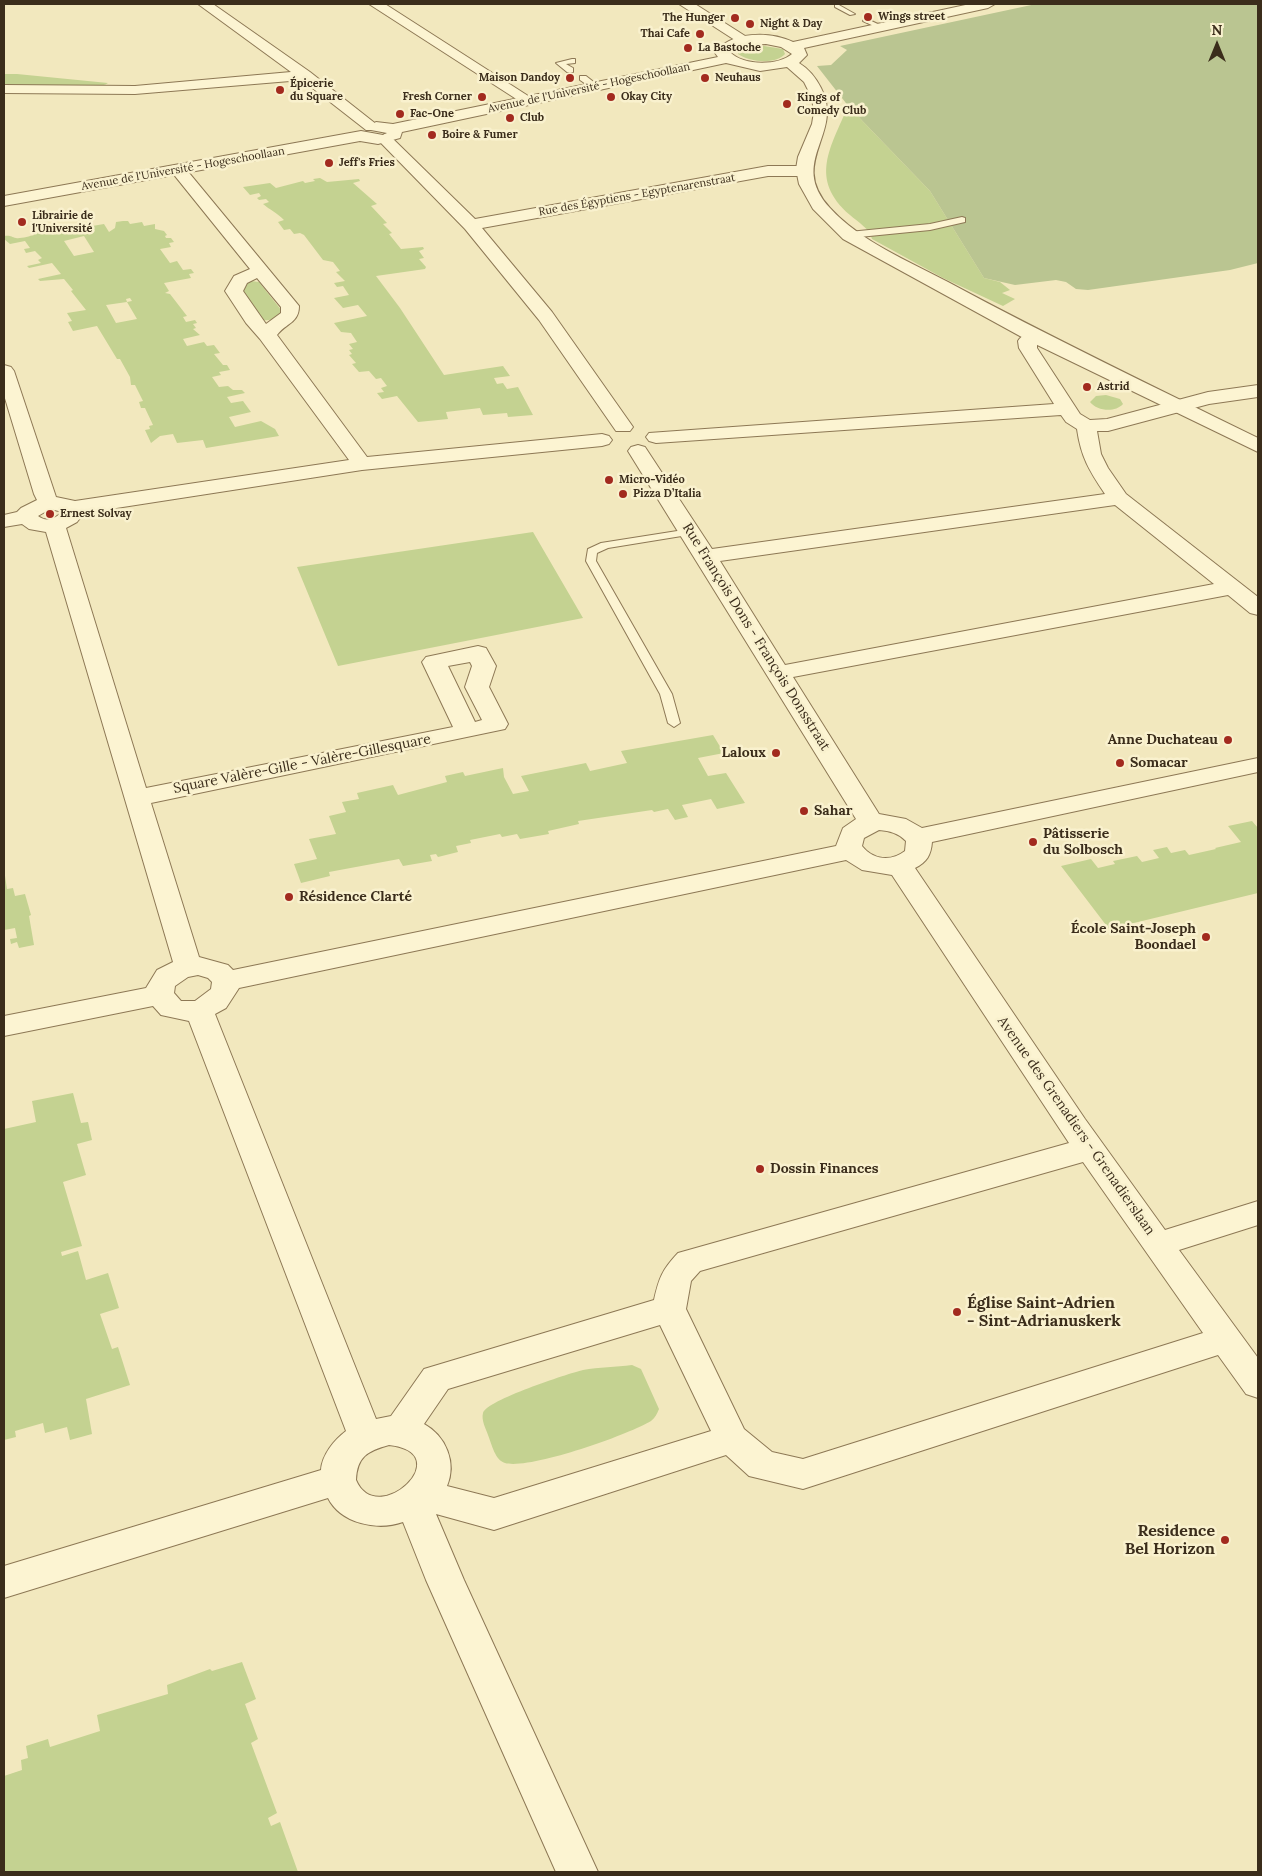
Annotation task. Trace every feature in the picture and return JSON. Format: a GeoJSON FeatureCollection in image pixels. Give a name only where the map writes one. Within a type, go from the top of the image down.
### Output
{"type":"FeatureCollection","features":[{"type":"Feature","properties":{"kind":"street"},"geometry":{"type":"LineString","coordinates":[[205,4],[305,75],[366,132]]}},
{"type":"Feature","properties":{"kind":"street"},"geometry":{"type":"LineString","coordinates":[[376,4],[529,101]]}},
{"type":"Feature","properties":{"kind":"street"},"geometry":{"type":"LineString","coordinates":[[686,4],[746,41]]}},
{"type":"Feature","properties":{"kind":"street"},"geometry":{"type":"LineString","coordinates":[[792,46],[988,4]]}},
{"type":"Feature","properties":{"kind":"street"},"geometry":{"type":"LineString","coordinates":[[766,40],[792,46],[798,50],[800,55],[788,63],[760,66],[741,64],[727,59],[722,53],[726,47],[746,41],[766,40]]}},
{"type":"Feature","properties":{"kind":"street","name":"Avenue de l'Université - Hogeschoollaan"},"geometry":{"type":"LineString","coordinates":[[4,201],[179,170],[366,132],[371,139],[529,101],[727,59]]}},
{"type":"Feature","properties":{"kind":"street"},"geometry":{"type":"LineString","coordinates":[[788,63],[806,74],[818,93],[823,106],[821,120],[805,157],[804,171],[807,184],[813,198],[825,213],[849,235],[1036,337],[1258,446]]}},
{"type":"Feature","properties":{"kind":"street"},"geometry":{"type":"LineString","coordinates":[[4,89],[105,90],[211,85],[305,75]]}},
{"type":"Feature","properties":{"kind":"street"},"geometry":{"type":"LineString","coordinates":[[84,76],[153,87]]}},
{"type":"Feature","properties":{"kind":"street"},"geometry":{"type":"LineString","coordinates":[[105,90],[116,80]]}},
{"type":"Feature","properties":{"kind":"street"},"geometry":{"type":"LineString","coordinates":[[389,134],[471,225],[546,316],[623,427]]}},
{"type":"Feature","properties":{"kind":"street"},"geometry":{"type":"LineString","coordinates":[[179,170],[290,306],[290,315],[275,325],[267,335]]}},
{"type":"Feature","properties":{"kind":"street","name":"Rue des Égyptiens - Egyptenarenstraat"},"geometry":{"type":"LineString","coordinates":[[471,225],[768,171],[804,171]]}},
{"type":"Feature","properties":{"kind":"street"},"geometry":{"type":"LineString","coordinates":[[260,271],[242,278],[236,284],[234,291],[252,319],[267,335],[362,464]]}},
{"type":"Feature","properties":{"kind":"street"},"geometry":{"type":"LineString","coordinates":[[1036,337],[1027,341],[1028,348],[1066,409],[1073,418],[1086,426],[1108,425],[1208,398],[1258,391]]}},
{"type":"Feature","properties":{"kind":"street"},"geometry":{"type":"LineString","coordinates":[[4,371],[15,399],[52,514],[188,967]]}},
{"type":"Feature","properties":{"kind":"street"},"geometry":{"type":"LineString","coordinates":[[619,448],[603,436],[610,430],[623,427],[644,428],[656,437],[1066,409]]}},
{"type":"Feature","properties":{"kind":"street"},"geometry":{"type":"LineString","coordinates":[[1086,426],[1091,454],[1098,469],[1118,498],[1258,608]]}},
{"type":"Feature","properties":{"kind":"street"},"geometry":{"type":"LineString","coordinates":[[4,521],[27,517],[35,524],[52,514],[71,518],[74,513],[73,508],[362,464],[650,447],[656,440],[656,437]]}},
{"type":"Feature","properties":{"kind":"street","name":"Rue François Dons - François Donsstraat"},"geometry":{"type":"LineString","coordinates":[[619,448],[690,532],[872,823]]}},
{"type":"Feature","properties":{"kind":"street"},"geometry":{"type":"LineString","coordinates":[[706,556],[1118,498]]}},
{"type":"Feature","properties":{"kind":"street"},"geometry":{"type":"LineString","coordinates":[[779,673],[1231,588]]}},
{"type":"Feature","properties":{"kind":"street","name":"Square Valère-Gille - Valère-Gillesquare"},"geometry":{"type":"LineString","coordinates":[[137,798],[467,731]]}},
{"type":"Feature","properties":{"kind":"street"},"geometry":{"type":"LineString","coordinates":[[917,837],[1258,765]]}},
{"type":"Feature","properties":{"kind":"street"},"geometry":{"type":"LineString","coordinates":[[872,823],[898,825],[917,837],[920,845],[918,854],[911,861],[899,865],[871,864],[859,858],[851,851],[848,842],[852,834],[860,827],[872,823]]}},
{"type":"Feature","properties":{"kind":"street"},"geometry":{"type":"LineString","coordinates":[[227,981],[851,851]]}},
{"type":"Feature","properties":{"kind":"street","name":"Avenue des Grenadiers - Grenadierslaan"},"geometry":{"type":"LineString","coordinates":[[899,865],[1089,1149],[1258,1384]]}},
{"type":"Feature","properties":{"kind":"street"},"geometry":{"type":"LineString","coordinates":[[198,966],[217,970],[227,981],[224,995],[218,1002],[199,1010],[172,1009],[164,1003],[159,995],[163,981],[169,975],[188,967],[198,966]]}},
{"type":"Feature","properties":{"kind":"street"},"geometry":{"type":"LineString","coordinates":[[4,1026],[159,995]]}},
{"type":"Feature","properties":{"kind":"street"},"geometry":{"type":"LineString","coordinates":[[199,1010],[365,1436]]}},
{"type":"Feature","properties":{"kind":"street"},"geometry":{"type":"LineString","coordinates":[[1089,1149],[690,1262],[676,1276],[669,1309],[732,1439],[762,1466],[803,1474],[1225,1339]]}},
{"type":"Feature","properties":{"kind":"street"},"geometry":{"type":"LineString","coordinates":[[1158,1244],[1258,1213]]}},
{"type":"Feature","properties":{"kind":"street"},"geometry":{"type":"LineString","coordinates":[[400,1431],[436,1379],[669,1309]]}},
{"type":"Feature","properties":{"kind":"street"},"geometry":{"type":"LineString","coordinates":[[388,1430],[400,1431],[421,1440],[428,1447],[432,1457],[434,1476],[418,1499],[390,1511],[366,1510],[348,1498],[338,1480],[338,1472],[343,1455],[349,1447],[365,1436],[388,1430]]}},
{"type":"Feature","properties":{"kind":"street"},"geometry":{"type":"LineString","coordinates":[[418,1499],[494,1514],[732,1439]]}},
{"type":"Feature","properties":{"kind":"street"},"geometry":{"type":"LineString","coordinates":[[4,1582],[338,1480]]}},
{"type":"Feature","properties":{"kind":"street"},"geometry":{"type":"LineString","coordinates":[[418,1499],[453,1598],[577,1872]]}},
{"type":"Feature","properties":{"kind":"lane"},"geometry":{"type":"LineString","coordinates":[[837,6],[852,14]]}},
{"type":"Feature","properties":{"kind":"lane"},"geometry":{"type":"LineString","coordinates":[[865,20],[880,27]]}},
{"type":"Feature","properties":{"kind":"lane"},"geometry":{"type":"LineString","coordinates":[[570,70],[560,63],[572,61]]}},
{"type":"Feature","properties":{"kind":"lane"},"geometry":{"type":"LineString","coordinates":[[583,78],[596,86]]}},
{"type":"Feature","properties":{"kind":"lane"},"geometry":{"type":"LineString","coordinates":[[849,235],[930,227],[962,220]]}},
{"type":"Feature","properties":{"kind":"lane"},"geometry":{"type":"LineString","coordinates":[[674,722],[666,694],[591,561],[592,551],[605,545],[690,532]]}},
{"type":"Feature","properties":{"kind":"green space"},"geometry":{"type":"Polygon","coordinates":[[[1036,4],[1258,4],[1258,263],[1230,270],[1088,290],[1076,289],[1066,282],[1056,280],[1015,285],[984,278],[930,191],[849,107],[817,66],[831,65],[847,50],[840,46],[1036,4]]]}},
{"type":"Feature","properties":{"kind":"green space"},"geometry":{"type":"Polygon","coordinates":[[[758,45],[783,49],[785,54],[775,60],[762,61],[749,59],[738,54],[738,51],[747,46],[758,45]]]}},
{"type":"Feature","properties":{"kind":"green space"},"geometry":{"type":"Polygon","coordinates":[[[4,74],[108,83],[89,88],[4,85],[4,74]]]}},
{"type":"Feature","properties":{"kind":"green space"},"geometry":{"type":"Polygon","coordinates":[[[848,106],[930,191],[984,278],[1000,282],[1010,290],[1002,293],[1015,299],[1003,306],[943,278],[872,239],[866,229],[837,202],[826,176],[827,162],[835,135],[848,106]]]}},
{"type":"Feature","properties":{"kind":"green space"},"geometry":{"type":"Polygon","coordinates":[[[320,178],[327,182],[359,179],[360,181],[353,183],[377,204],[371,206],[387,223],[383,224],[392,233],[389,234],[401,249],[423,247],[424,249],[419,251],[424,258],[419,259],[426,267],[425,269],[376,276],[400,308],[444,375],[503,366],[510,376],[494,378],[497,384],[503,383],[507,389],[518,387],[533,415],[508,417],[507,413],[483,415],[480,408],[446,412],[448,419],[418,422],[397,396],[382,399],[377,393],[384,392],[381,388],[387,386],[381,378],[376,379],[369,371],[359,372],[352,364],[356,363],[349,355],[352,354],[349,350],[353,349],[349,344],[357,342],[351,333],[341,332],[334,323],[367,316],[358,305],[343,308],[334,298],[349,295],[343,286],[337,287],[334,283],[345,281],[336,272],[340,271],[333,262],[323,260],[304,235],[300,233],[294,234],[290,229],[284,230],[278,222],[284,220],[263,204],[269,202],[266,199],[259,200],[257,198],[261,196],[259,193],[250,195],[243,187],[270,183],[276,188],[303,181],[305,183],[315,181],[313,179],[320,178]]]}},
{"type":"Feature","properties":{"kind":"green space"},"geometry":{"type":"Polygon","coordinates":[[[128,221],[130,224],[142,222],[144,226],[155,224],[155,229],[164,231],[167,235],[165,236],[166,238],[171,238],[174,242],[169,243],[171,247],[160,249],[170,263],[177,261],[183,270],[191,269],[194,273],[189,274],[191,278],[164,283],[169,291],[165,293],[170,294],[187,316],[183,317],[186,322],[195,320],[197,323],[193,324],[196,328],[193,329],[200,335],[183,339],[187,346],[204,342],[207,346],[214,345],[220,353],[214,354],[230,370],[219,372],[221,375],[212,377],[219,387],[228,386],[233,390],[242,390],[245,393],[227,397],[231,403],[243,401],[251,412],[229,417],[235,427],[261,421],[275,429],[279,436],[206,448],[203,440],[177,443],[173,434],[160,436],[151,443],[145,430],[150,429],[149,426],[153,425],[145,408],[141,408],[139,402],[143,401],[135,385],[131,385],[130,377],[120,359],[117,359],[97,326],[73,331],[68,322],[72,321],[67,313],[86,310],[71,291],[73,290],[64,279],[40,281],[38,279],[61,274],[52,263],[29,268],[27,266],[41,263],[38,260],[42,258],[35,251],[26,253],[24,249],[30,248],[25,241],[10,244],[4,239],[4,236],[20,238],[34,235],[33,233],[56,229],[57,232],[104,224],[109,232],[115,228],[116,222],[128,221]],[[84,236],[64,241],[74,256],[94,252],[84,236]],[[127,302],[106,305],[116,323],[137,319],[127,302]]]}},
{"type":"Feature","properties":{"kind":"green space"},"geometry":{"type":"Polygon","coordinates":[[[251,281],[259,282],[282,311],[277,318],[263,320],[238,287],[251,281]]]}},
{"type":"Feature","properties":{"kind":"green space"},"geometry":{"type":"Polygon","coordinates":[[[1106,395],[1120,399],[1123,404],[1115,409],[1106,410],[1090,402],[1096,396],[1106,395]]]}},
{"type":"Feature","properties":{"kind":"green space"},"geometry":{"type":"Polygon","coordinates":[[[533,532],[583,618],[338,666],[297,567],[533,532]]]}},
{"type":"Feature","properties":{"kind":"green space"},"geometry":{"type":"Polygon","coordinates":[[[713,735],[724,753],[698,758],[708,776],[726,773],[745,803],[717,809],[711,799],[682,805],[688,817],[675,820],[668,809],[654,812],[652,810],[578,821],[579,824],[548,831],[549,834],[520,839],[517,834],[502,837],[500,834],[470,840],[471,843],[456,846],[458,852],[438,857],[436,854],[430,855],[432,861],[403,866],[399,859],[329,872],[330,876],[301,883],[294,864],[317,859],[309,839],[336,834],[329,816],[346,812],[342,802],[359,799],[357,793],[393,785],[398,795],[447,782],[445,776],[463,772],[465,776],[503,768],[504,777],[513,794],[529,791],[521,776],[586,763],[590,771],[627,763],[621,751],[713,735]]]}},
{"type":"Feature","properties":{"kind":"green space"},"geometry":{"type":"Polygon","coordinates":[[[1252,821],[1258,828],[1258,893],[1109,929],[1061,866],[1091,859],[1098,868],[1115,864],[1113,861],[1137,856],[1142,862],[1159,858],[1153,850],[1167,847],[1171,853],[1185,850],[1189,855],[1216,849],[1241,842],[1228,826],[1252,821]]]}},
{"type":"Feature","properties":{"kind":"green space"},"geometry":{"type":"Polygon","coordinates":[[[4,869],[7,889],[13,888],[15,896],[25,894],[31,915],[29,916],[34,945],[19,948],[17,942],[11,944],[10,939],[17,938],[15,928],[4,930],[4,869]]]}},
{"type":"Feature","properties":{"kind":"green space"},"geometry":{"type":"Polygon","coordinates":[[[73,1093],[81,1123],[88,1122],[92,1140],[77,1144],[86,1175],[63,1182],[82,1246],[61,1252],[62,1256],[78,1251],[86,1280],[108,1273],[119,1308],[100,1314],[112,1349],[118,1347],[130,1385],[86,1399],[92,1434],[70,1440],[67,1427],[45,1433],[43,1423],[15,1431],[16,1437],[4,1440],[4,1129],[36,1122],[32,1101],[73,1093]]]}},
{"type":"Feature","properties":{"kind":"green space"},"geometry":{"type":"Polygon","coordinates":[[[632,1365],[641,1369],[659,1409],[651,1421],[578,1450],[535,1461],[517,1464],[505,1463],[496,1455],[485,1427],[483,1413],[498,1401],[574,1372],[632,1365]]]}},
{"type":"Feature","properties":{"kind":"green space"},"geometry":{"type":"Polygon","coordinates":[[[242,1662],[256,1699],[245,1704],[258,1739],[251,1743],[277,1813],[268,1818],[271,1826],[280,1822],[298,1872],[4,1872],[4,1776],[22,1770],[21,1760],[28,1758],[26,1746],[48,1739],[50,1747],[100,1731],[97,1715],[168,1694],[167,1685],[210,1669],[212,1671],[242,1662]]]}},
{"type":"Feature","properties":{"kind":"place","name":"Wings street"},"geometry":{"type":"Point","coordinates":[868,17]}},
{"type":"Feature","properties":{"kind":"place","name":"The Hunger"},"geometry":{"type":"Point","coordinates":[735,18]}},
{"type":"Feature","properties":{"kind":"place","name":"Night & Day"},"geometry":{"type":"Point","coordinates":[750,24]}},
{"type":"Feature","properties":{"kind":"place","name":"Thai Cafe"},"geometry":{"type":"Point","coordinates":[700,34]}},
{"type":"Feature","properties":{"kind":"place","name":"La Bastoche"},"geometry":{"type":"Point","coordinates":[688,48]}},
{"type":"Feature","properties":{"kind":"place","name":"Maison Dandoy"},"geometry":{"type":"Point","coordinates":[570,78]}},
{"type":"Feature","properties":{"kind":"place","name":"Neuhaus"},"geometry":{"type":"Point","coordinates":[705,78]}},
{"type":"Feature","properties":{"kind":"place","name":"Épicerie du Square"},"geometry":{"type":"Point","coordinates":[280,90]}},
{"type":"Feature","properties":{"kind":"place","name":"Fresh Corner"},"geometry":{"type":"Point","coordinates":[482,97]}},
{"type":"Feature","properties":{"kind":"place","name":"Okay City"},"geometry":{"type":"Point","coordinates":[611,97]}},
{"type":"Feature","properties":{"kind":"place","name":"Kings of Comedy Club"},"geometry":{"type":"Point","coordinates":[787,104]}},
{"type":"Feature","properties":{"kind":"place","name":"Fac-One"},"geometry":{"type":"Point","coordinates":[400,114]}},
{"type":"Feature","properties":{"kind":"place","name":"Club"},"geometry":{"type":"Point","coordinates":[510,118]}},
{"type":"Feature","properties":{"kind":"place","name":"Boire & Fumer"},"geometry":{"type":"Point","coordinates":[432,135]}},
{"type":"Feature","properties":{"kind":"place","name":"Jeff's Fries"},"geometry":{"type":"Point","coordinates":[329,163]}},
{"type":"Feature","properties":{"kind":"place","name":"Librairie de l'Université"},"geometry":{"type":"Point","coordinates":[22,222]}},
{"type":"Feature","properties":{"kind":"place","name":"Astrid"},"geometry":{"type":"Point","coordinates":[1087,387]}},
{"type":"Feature","properties":{"kind":"place","name":"Micro-Vidéo"},"geometry":{"type":"Point","coordinates":[609,480]}},
{"type":"Feature","properties":{"kind":"place","name":"Pizza D’Italia"},"geometry":{"type":"Point","coordinates":[623,494]}},
{"type":"Feature","properties":{"kind":"place","name":"Ernest Solvay"},"geometry":{"type":"Point","coordinates":[50,514]}},
{"type":"Feature","properties":{"kind":"place","name":"Anne Duchateau"},"geometry":{"type":"Point","coordinates":[1228,740]}},
{"type":"Feature","properties":{"kind":"place","name":"Laloux"},"geometry":{"type":"Point","coordinates":[776,753]}},
{"type":"Feature","properties":{"kind":"place","name":"Somacar"},"geometry":{"type":"Point","coordinates":[1120,763]}},
{"type":"Feature","properties":{"kind":"place","name":"Sahar"},"geometry":{"type":"Point","coordinates":[804,811]}},
{"type":"Feature","properties":{"kind":"place","name":"Pâtisserie du Solbosch"},"geometry":{"type":"Point","coordinates":[1033,842]}},
{"type":"Feature","properties":{"kind":"place","name":"Résidence Clarté"},"geometry":{"type":"Point","coordinates":[289,897]}},
{"type":"Feature","properties":{"kind":"place","name":"École Saint-Joseph Boondael"},"geometry":{"type":"Point","coordinates":[1206,937]}},
{"type":"Feature","properties":{"kind":"place","name":"Dossin Finances"},"geometry":{"type":"Point","coordinates":[760,1169]}},
{"type":"Feature","properties":{"kind":"place","name":"Église Saint-Adrien - Sint-Adrianuskerk"},"geometry":{"type":"Point","coordinates":[957,1312]}},
{"type":"Feature","properties":{"kind":"place","name":"Residence Bel Horizon"},"geometry":{"type":"Point","coordinates":[1225,1540]}}]}
